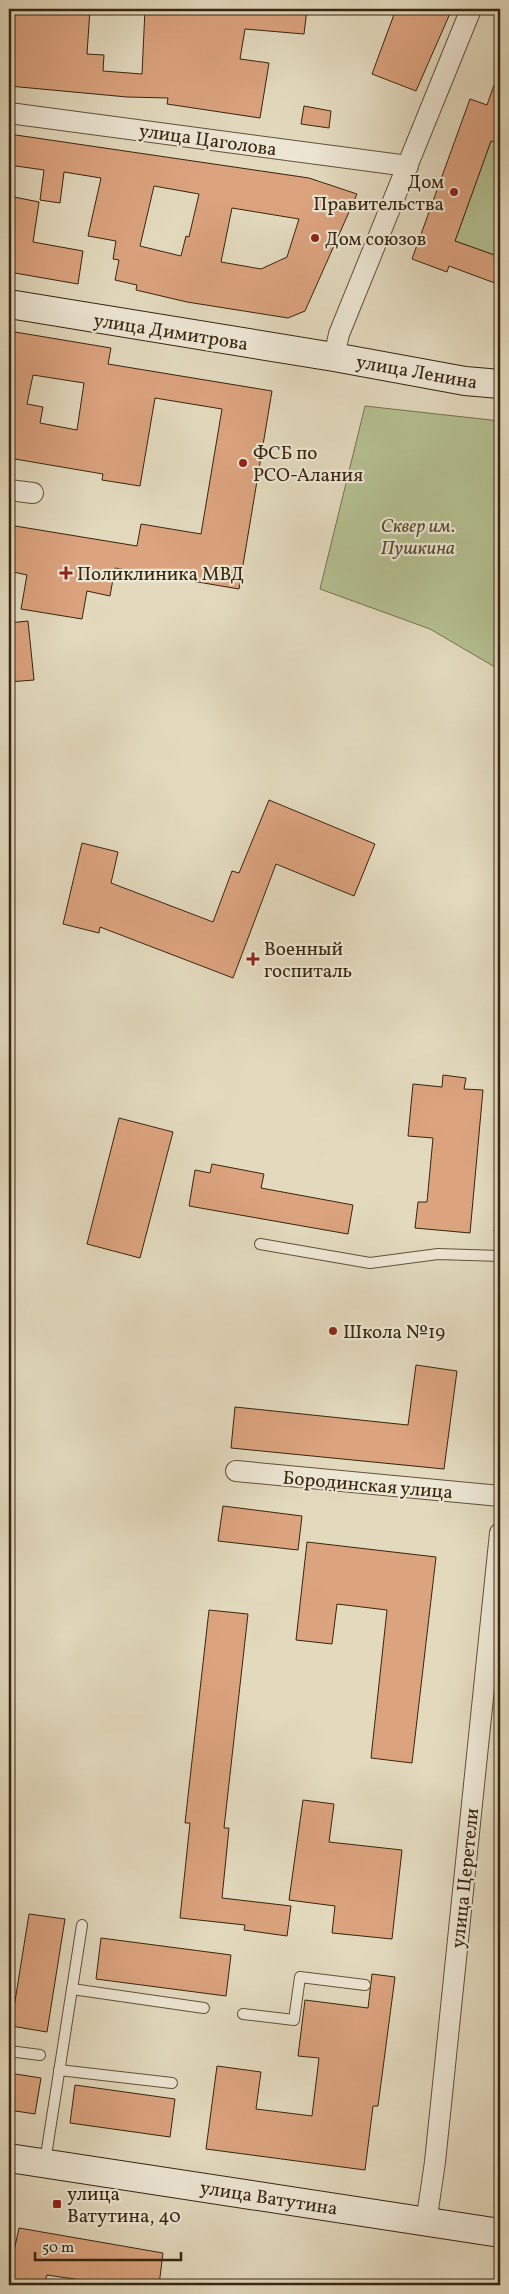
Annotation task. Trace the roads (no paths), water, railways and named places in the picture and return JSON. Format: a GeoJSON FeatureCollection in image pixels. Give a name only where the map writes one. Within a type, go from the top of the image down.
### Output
{"type":"FeatureCollection","features":[{"type":"Feature","properties":{"kind":"main road","name":"улица Димитрова"},"geometry":{"type":"LineString","coordinates":[[9,304],[334,357]]}},
{"type":"Feature","properties":{"kind":"main road","name":"улица Ленина"},"geometry":{"type":"LineString","coordinates":[[334,357],[464,381],[500,384]]}},
{"type":"Feature","properties":{"kind":"main road","name":"улица Ватутина"},"geometry":{"type":"LineString","coordinates":[[9,2158],[500,2233]]}},
{"type":"Feature","properties":{"kind":"street"},"geometry":{"type":"LineString","coordinates":[[334,357],[340,334],[471,9]]}},
{"type":"Feature","properties":{"kind":"street","name":"улица Цаголова"},"geometry":{"type":"LineString","coordinates":[[9,113],[408,166]]}},
{"type":"Feature","properties":{"kind":"street"},"geometry":{"type":"LineString","coordinates":[[9,490],[33,493]]}},
{"type":"Feature","properties":{"kind":"street","name":"Бородинская улица"},"geometry":{"type":"LineString","coordinates":[[236,1471],[500,1496]]}},
{"type":"Feature","properties":{"kind":"street","name":"улица Церетели"},"geometry":{"type":"LineString","coordinates":[[426,2223],[437,2142],[500,1533]]}},
{"type":"Feature","properties":{"kind":"lane"},"geometry":{"type":"LineString","coordinates":[[260,1244],[370,1263],[438,1254],[500,1256]]}},
{"type":"Feature","properties":{"kind":"lane"},"geometry":{"type":"LineString","coordinates":[[44,2163],[82,1924]]}},
{"type":"Feature","properties":{"kind":"lane"},"geometry":{"type":"LineString","coordinates":[[243,2014],[294,2020],[300,1977],[365,1985]]}},
{"type":"Feature","properties":{"kind":"lane"},"geometry":{"type":"LineString","coordinates":[[72,1990],[204,2008]]}},
{"type":"Feature","properties":{"kind":"lane"},"geometry":{"type":"LineString","coordinates":[[9,2051],[40,2056]]}},
{"type":"Feature","properties":{"kind":"lane"},"geometry":{"type":"LineString","coordinates":[[59,2070],[172,2083]]}},
{"type":"Feature","properties":{"kind":"place","name":"Дом Правительства"},"geometry":{"type":"Point","coordinates":[454,192]}},
{"type":"Feature","properties":{"kind":"place","name":"Дом союзов"},"geometry":{"type":"Point","coordinates":[315,238]}},
{"type":"Feature","properties":{"kind":"place","name":"ФСБ по РСО-Алания"},"geometry":{"type":"Point","coordinates":[243,463]}},
{"type":"Feature","properties":{"kind":"place","name":"Поликлиника МВД"},"geometry":{"type":"Point","coordinates":[66,573]}},
{"type":"Feature","properties":{"kind":"place","name":"Военный госпиталь"},"geometry":{"type":"Point","coordinates":[253,959]}},
{"type":"Feature","properties":{"kind":"place","name":"Школа №19"},"geometry":{"type":"Point","coordinates":[333,1331]}},
{"type":"Feature","properties":{"kind":"place","name":"улица Ватутина, 40"},"geometry":{"type":"Point","coordinates":[57,2204]}},
{"type":"Feature","properties":{"kind":"park label","name":"Сквер им. Пушкина"},"geometry":{"type":"Point","coordinates":[418,536]}}]}
